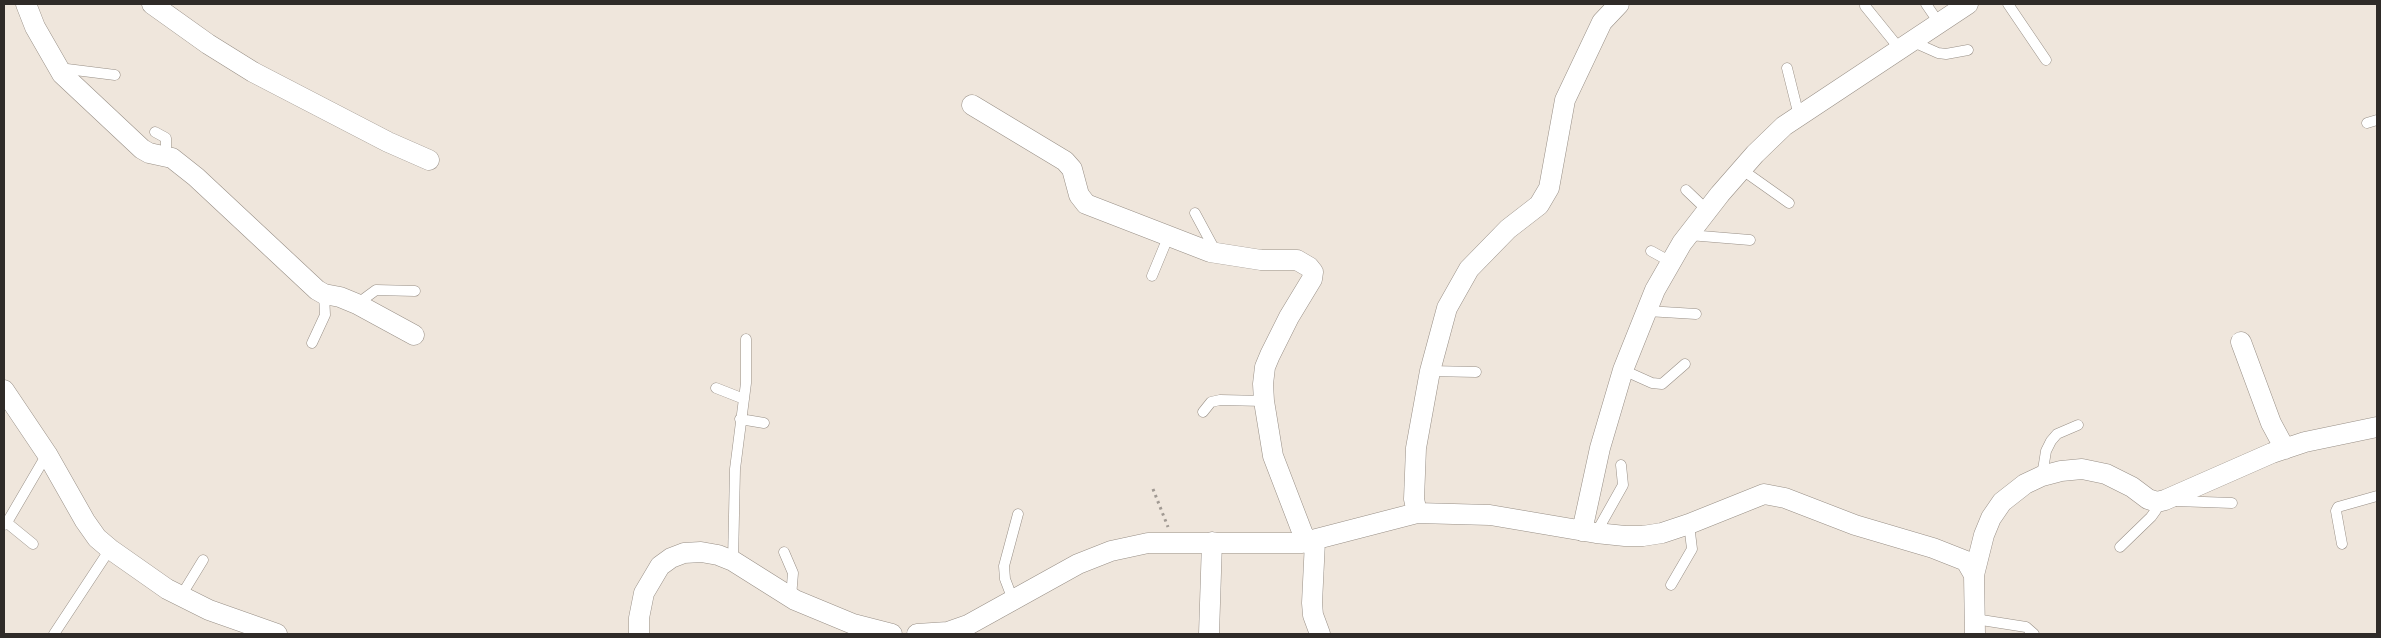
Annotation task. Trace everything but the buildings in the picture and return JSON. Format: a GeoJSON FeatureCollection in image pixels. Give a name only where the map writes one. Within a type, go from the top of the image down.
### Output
{"type":"FeatureCollection","features":[{"type":"Feature","properties":{"kind":"street"},"geometry":{"type":"LineString","coordinates":[[26,4],[35,27],[58,68],[142,149],[149,154],[166,155],[196,177],[324,294],[340,297],[357,304],[414,335]]}},
{"type":"Feature","properties":{"kind":"street"},"geometry":{"type":"LineString","coordinates":[[152,4],[208,44],[253,72],[388,142],[429,160]]}},
{"type":"Feature","properties":{"kind":"street"},"geometry":{"type":"LineString","coordinates":[[1417,513],[1414,498],[1415,456],[1430,371],[1447,308],[1469,269],[1508,229],[1539,205],[1550,188],[1565,100],[1602,22],[1619,4]]}},
{"type":"Feature","properties":{"kind":"street"},"geometry":{"type":"LineString","coordinates":[[1589,532],[1600,448],[1623,370],[1655,290],[1670,262],[1688,235],[1741,169],[1784,126],[1968,4]]}},
{"type":"Feature","properties":{"kind":"street"},"geometry":{"type":"LineString","coordinates":[[972,105],[1065,161],[1072,169],[1080,195],[1086,204],[1216,253],[1260,260],[1297,260],[1305,263],[1313,272],[1312,279],[1289,317],[1268,361],[1263,384],[1273,456],[1310,541],[1313,615],[1320,634]]}},
{"type":"Feature","properties":{"kind":"street"},"geometry":{"type":"LineString","coordinates":[[2242,342],[2271,423],[2284,449]]}},
{"type":"Feature","properties":{"kind":"street"},"geometry":{"type":"LineString","coordinates":[[4,390],[47,454],[85,521],[110,550],[137,570],[181,596],[209,610],[277,634]]}},
{"type":"Feature","properties":{"kind":"street"},"geometry":{"type":"LineString","coordinates":[[1975,627],[1974,575],[1984,535],[1991,518],[2002,502],[2025,484],[2042,476],[2061,471],[2082,469],[2106,474],[2132,487],[2148,499],[2161,501],[2305,442],[2376,431]]}},
{"type":"Feature","properties":{"kind":"street"},"geometry":{"type":"LineString","coordinates":[[917,634],[948,632],[968,625],[1078,564],[1111,551],[1148,542],[1310,541],[1417,513],[1490,515],[1589,532],[1643,536],[1689,524],[1756,497],[1773,495],[1855,525],[1954,554],[1966,561],[1974,575]]}},
{"type":"Feature","properties":{"kind":"street"},"geometry":{"type":"LineString","coordinates":[[1209,634],[1212,542]]}},
{"type":"Feature","properties":{"kind":"street"},"geometry":{"type":"LineString","coordinates":[[639,634],[640,606],[644,593],[656,572],[671,558],[684,553],[701,552],[718,555],[733,561],[791,597],[853,624],[892,634]]}},
{"type":"Feature","properties":{"kind":"lane"},"geometry":{"type":"LineString","coordinates":[[1926,4],[1939,23]]}},
{"type":"Feature","properties":{"kind":"lane"},"geometry":{"type":"LineString","coordinates":[[2008,4],[2046,60]]}},
{"type":"Feature","properties":{"kind":"lane"},"geometry":{"type":"LineString","coordinates":[[1865,6],[1905,45],[1938,53],[1968,50]]}},
{"type":"Feature","properties":{"kind":"lane"},"geometry":{"type":"LineString","coordinates":[[58,68],[115,75]]}},
{"type":"Feature","properties":{"kind":"lane"},"geometry":{"type":"LineString","coordinates":[[1787,68],[1799,116]]}},
{"type":"Feature","properties":{"kind":"lane"},"geometry":{"type":"LineString","coordinates":[[155,132],[166,138],[166,155]]}},
{"type":"Feature","properties":{"kind":"lane"},"geometry":{"type":"LineString","coordinates":[[1741,169],[1790,203]]}},
{"type":"Feature","properties":{"kind":"lane"},"geometry":{"type":"LineString","coordinates":[[1686,190],[1707,210]]}},
{"type":"Feature","properties":{"kind":"lane"},"geometry":{"type":"LineString","coordinates":[[1195,213],[1216,253]]}},
{"type":"Feature","properties":{"kind":"lane"},"geometry":{"type":"LineString","coordinates":[[1152,276],[1170,235]]}},
{"type":"Feature","properties":{"kind":"lane"},"geometry":{"type":"LineString","coordinates":[[1688,235],[1750,240]]}},
{"type":"Feature","properties":{"kind":"lane"},"geometry":{"type":"LineString","coordinates":[[1651,251],[1670,262]]}},
{"type":"Feature","properties":{"kind":"lane"},"geometry":{"type":"LineString","coordinates":[[357,304],[376,290],[415,291]]}},
{"type":"Feature","properties":{"kind":"lane"},"geometry":{"type":"LineString","coordinates":[[312,343],[326,315],[324,294]]}},
{"type":"Feature","properties":{"kind":"lane"},"geometry":{"type":"LineString","coordinates":[[1646,311],[1696,314]]}},
{"type":"Feature","properties":{"kind":"lane"},"geometry":{"type":"LineString","coordinates":[[733,561],[736,469],[748,360],[746,339]]}},
{"type":"Feature","properties":{"kind":"lane"},"geometry":{"type":"LineString","coordinates":[[1623,370],[1656,384],[1662,384],[1685,364]]}},
{"type":"Feature","properties":{"kind":"lane"},"geometry":{"type":"LineString","coordinates":[[1430,371],[1476,372]]}},
{"type":"Feature","properties":{"kind":"lane"},"geometry":{"type":"LineString","coordinates":[[716,388],[744,399]]}},
{"type":"Feature","properties":{"kind":"lane"},"geometry":{"type":"LineString","coordinates":[[1203,412],[1211,402],[1220,400],[1264,401]]}},
{"type":"Feature","properties":{"kind":"lane"},"geometry":{"type":"LineString","coordinates":[[740,419],[764,423]]}},
{"type":"Feature","properties":{"kind":"lane"},"geometry":{"type":"LineString","coordinates":[[2042,476],[2050,441],[2057,434],[2078,425]]}},
{"type":"Feature","properties":{"kind":"lane"},"geometry":{"type":"LineString","coordinates":[[33,544],[5,524],[47,454]]}},
{"type":"Feature","properties":{"kind":"lane"},"geometry":{"type":"LineString","coordinates":[[1589,532],[1623,486],[1622,464]]}},
{"type":"Feature","properties":{"kind":"lane"},"geometry":{"type":"LineString","coordinates":[[2342,544],[2336,510],[2338,507],[2377,496]]}},
{"type":"Feature","properties":{"kind":"lane"},"geometry":{"type":"LineString","coordinates":[[2120,547],[2152,517],[2161,501],[2232,503]]}},
{"type":"Feature","properties":{"kind":"lane"},"geometry":{"type":"LineString","coordinates":[[1013,600],[1005,579],[1004,566],[1018,514]]}},
{"type":"Feature","properties":{"kind":"lane"},"geometry":{"type":"LineString","coordinates":[[1671,585],[1692,549],[1689,524]]}},
{"type":"Feature","properties":{"kind":"lane"},"geometry":{"type":"LineString","coordinates":[[54,634],[110,550]]}},
{"type":"Feature","properties":{"kind":"lane"},"geometry":{"type":"LineString","coordinates":[[784,552],[793,573],[791,597]]}},
{"type":"Feature","properties":{"kind":"lane"},"geometry":{"type":"LineString","coordinates":[[181,596],[203,560]]}},
{"type":"Feature","properties":{"kind":"lane"},"geometry":{"type":"LineString","coordinates":[[1975,627],[2026,627],[2034,634]]}},
{"type":"Feature","properties":{"kind":"path"},"geometry":{"type":"LineString","coordinates":[[1153,489],[1173,541]]}}]}
